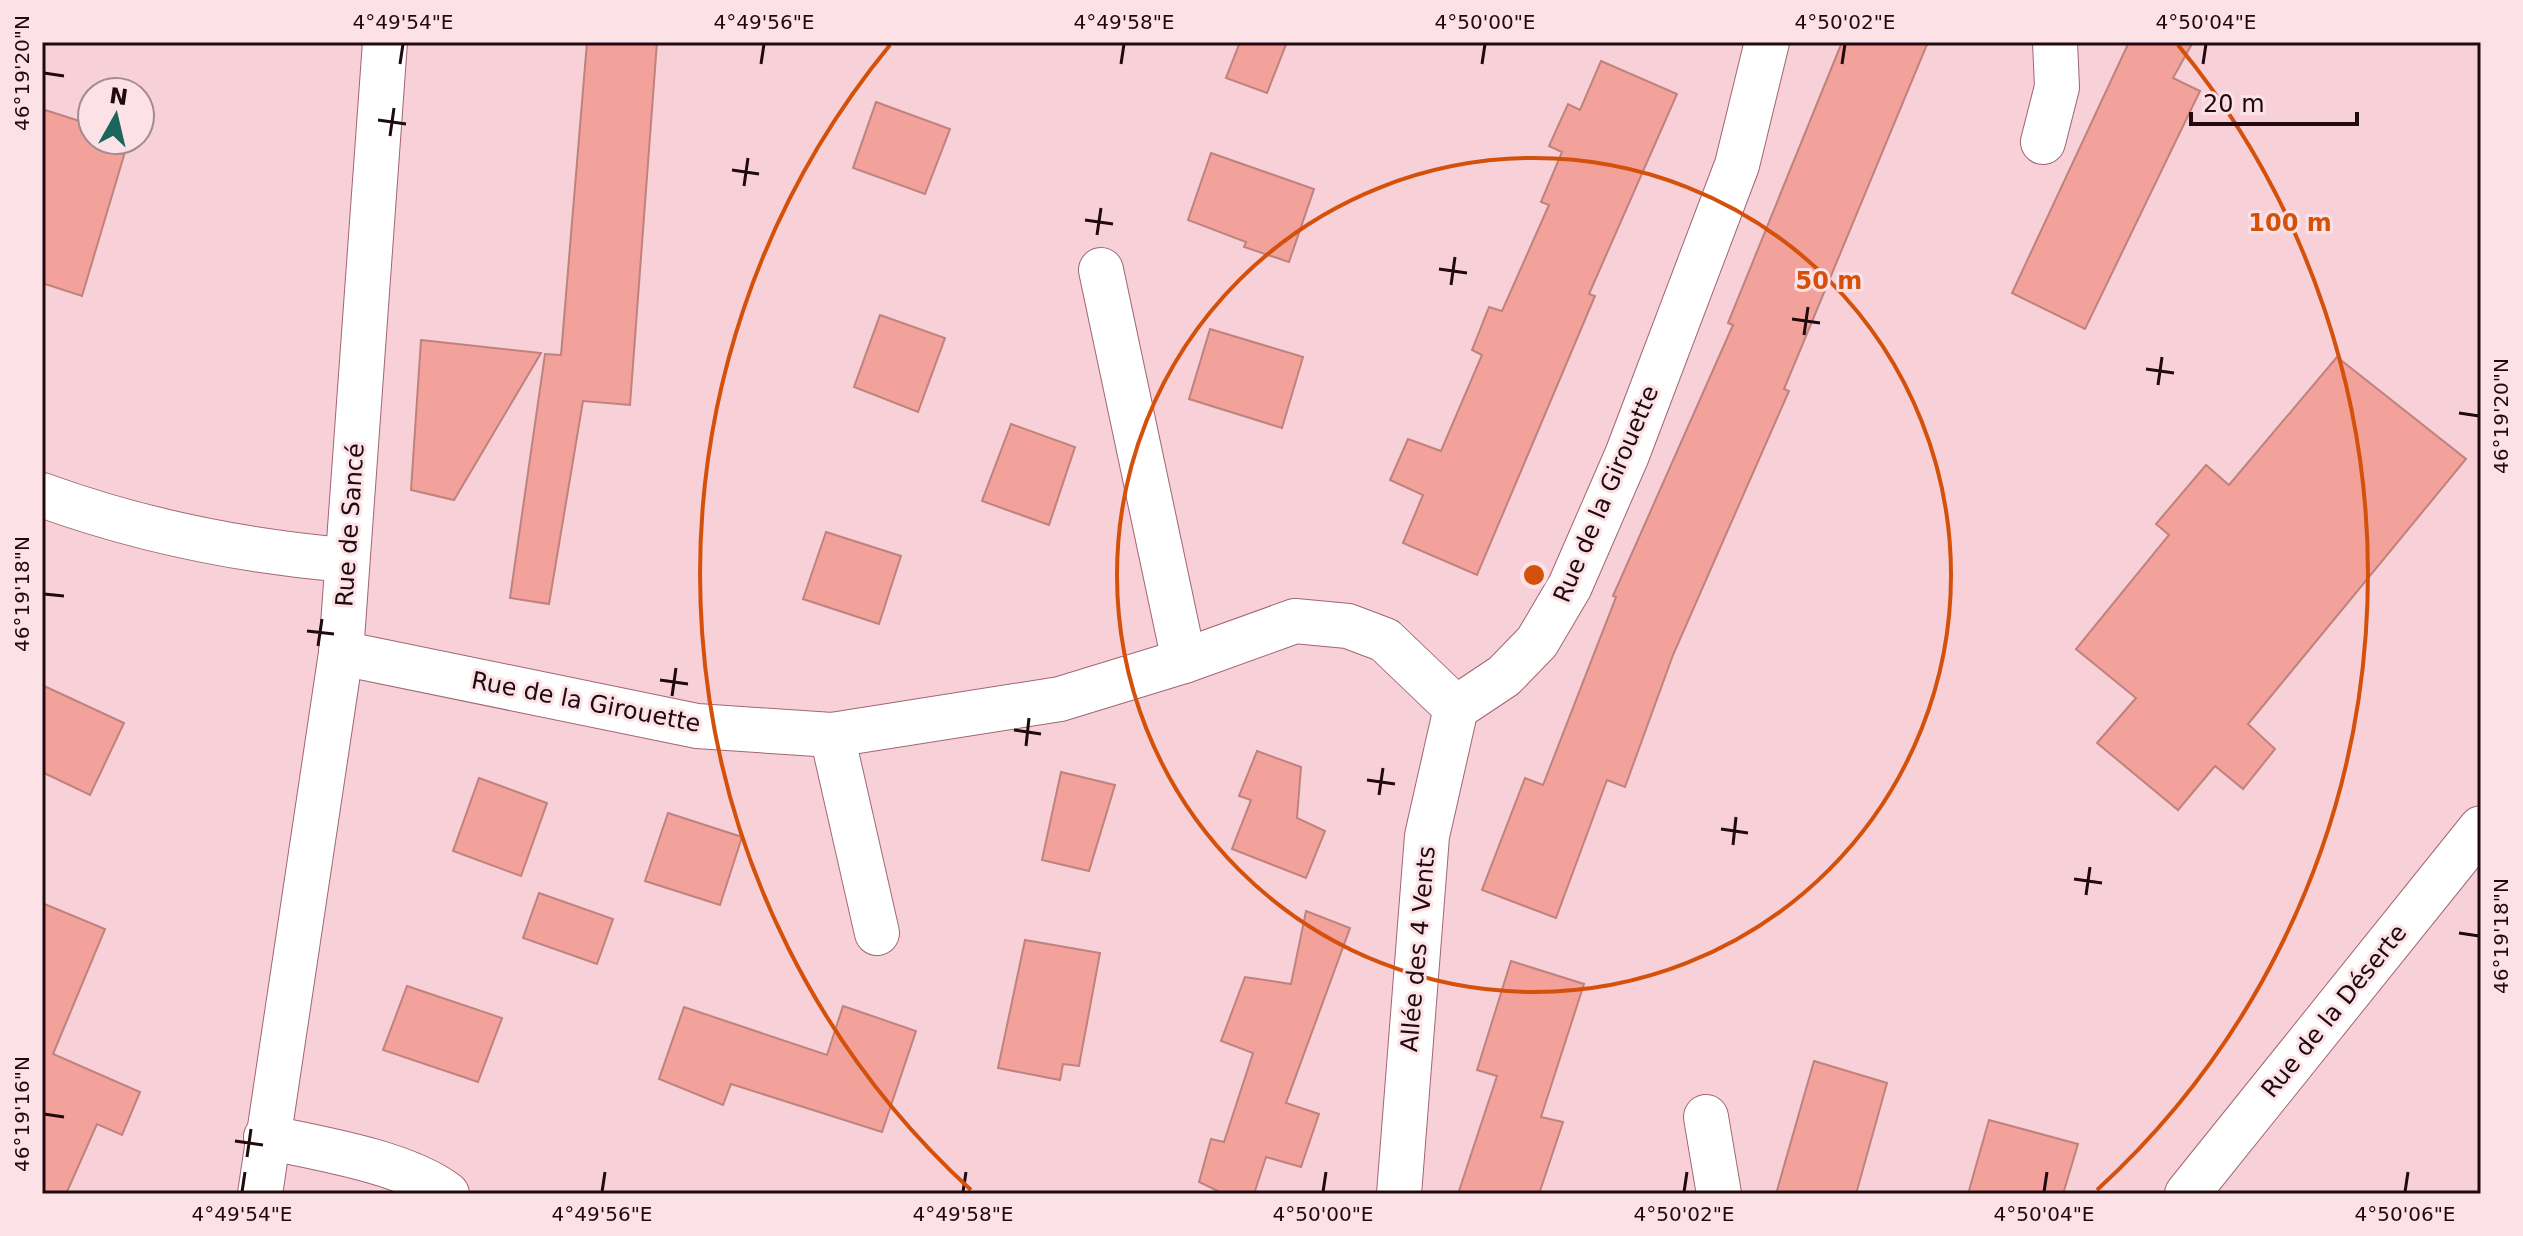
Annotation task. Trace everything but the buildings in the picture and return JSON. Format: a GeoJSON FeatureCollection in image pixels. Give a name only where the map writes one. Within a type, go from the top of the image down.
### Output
{"type":"FeatureCollection","features":[{"type":"Feature","properties":{"kind":"street","name":"Rue de Sancé"},"geometry":{"type":"LineString","coordinates":[[260,1194],[266,1137],[341,653],[345,560],[385,42]]}},
{"type":"Feature","properties":{"kind":"street","name":"Rue de la Girouette"},"geometry":{"type":"LineString","coordinates":[[341,653],[697,726],[832,735],[1060,699],[1184,661],[1295,621],[1348,626],[1385,640],[1456,708],[1504,676],[1537,642],[1570,586],[1627,455],[1737,165],[1767,42]]}},
{"type":"Feature","properties":{"kind":"street"},"geometry":{"type":"LineString","coordinates":[[2043,142],[2057,87],[2055,42]]}},
{"type":"Feature","properties":{"kind":"street"},"geometry":{"type":"LineString","coordinates":[[1101,270],[1184,661]]}},
{"type":"Feature","properties":{"kind":"street"},"geometry":{"type":"LineString","coordinates":[[42,495],[112,520],[260,553],[345,560]]}},
{"type":"Feature","properties":{"kind":"street","name":"Allée des 4 Vents"},"geometry":{"type":"LineString","coordinates":[[1399,1194],[1427,836],[1456,708]]}},
{"type":"Feature","properties":{"kind":"street"},"geometry":{"type":"LineString","coordinates":[[832,735],[877,933]]}},
{"type":"Feature","properties":{"kind":"street","name":"Rue de la Déserte"},"geometry":{"type":"LineString","coordinates":[[2187,1194],[2481,828]]}},
{"type":"Feature","properties":{"kind":"street"},"geometry":{"type":"LineString","coordinates":[[1706,1117],[1719,1194]]}},
{"type":"Feature","properties":{"kind":"street"},"geometry":{"type":"LineString","coordinates":[[266,1137],[330,1151],[429,1180],[447,1194]]}}]}
